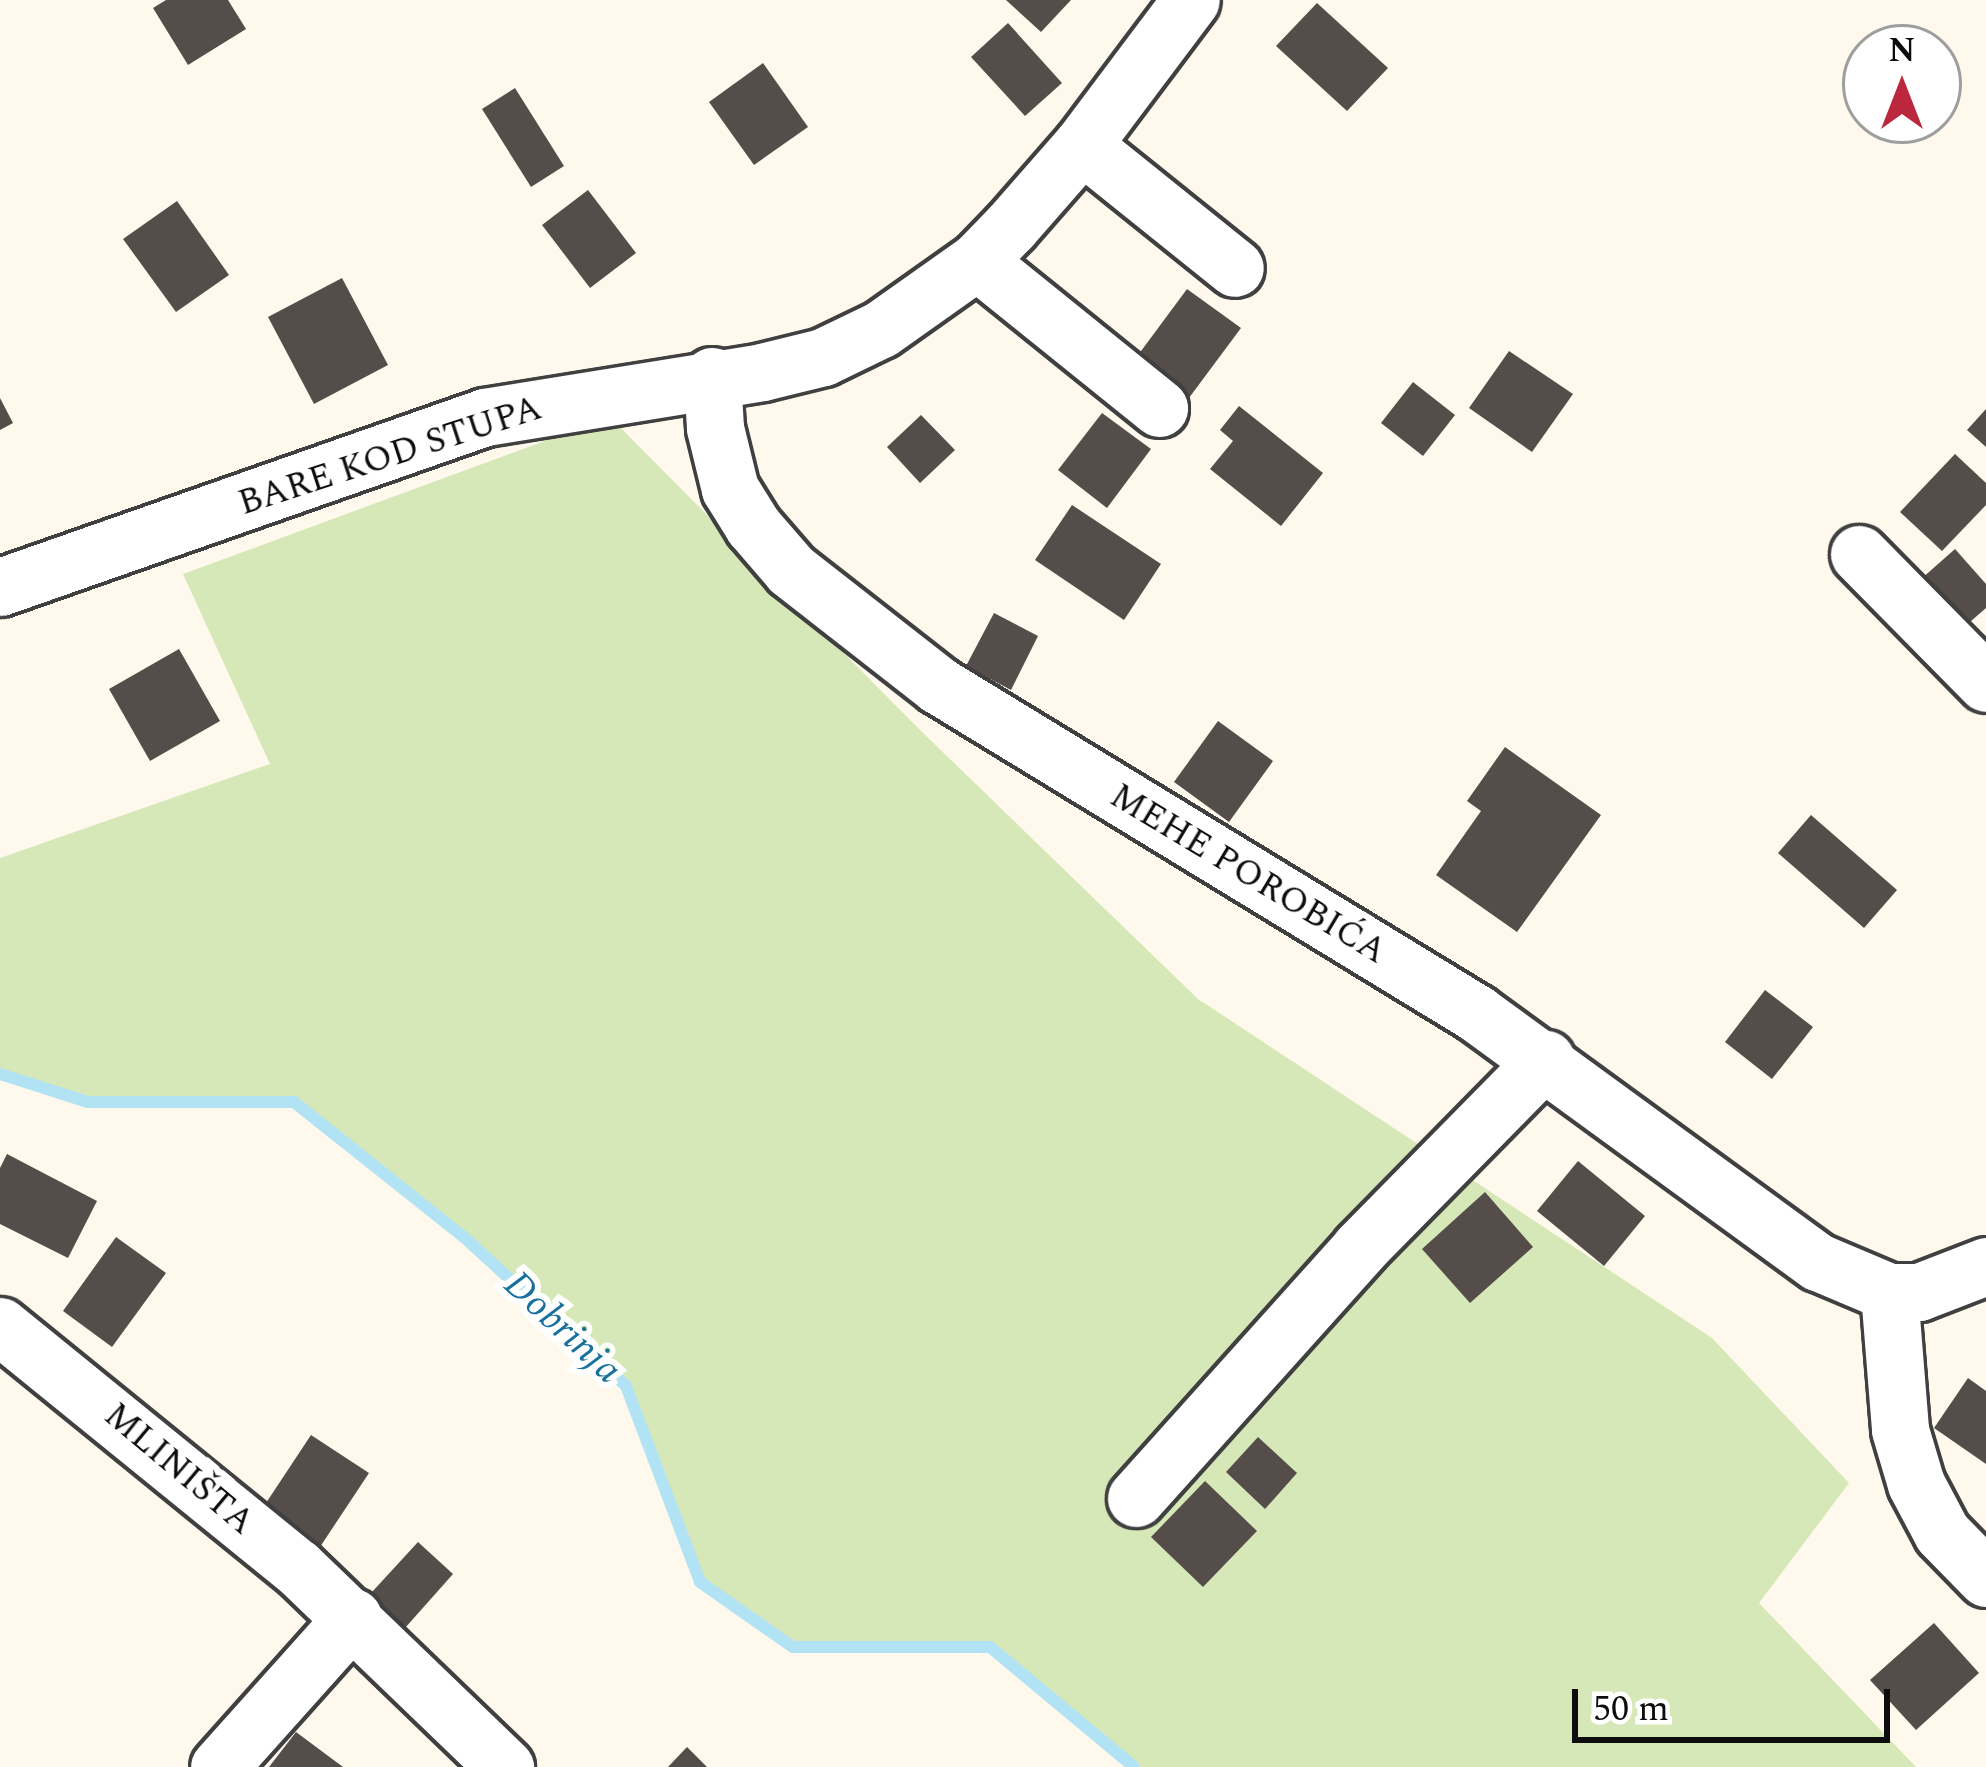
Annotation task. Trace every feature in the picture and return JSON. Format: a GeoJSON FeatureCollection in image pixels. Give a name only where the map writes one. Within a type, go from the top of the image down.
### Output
{"type":"FeatureCollection","features":[{"type":"Feature","properties":{"kind":"street","name":"BARE KOD STUPA"},"geometry":{"type":"LineString","coordinates":[[0,587],[485,417],[712,376],[762,372],[823,357],[922,304],[977,261],[1082,145],[1191,0]]}},
{"type":"Feature","properties":{"kind":"street"},"geometry":{"type":"LineString","coordinates":[[1082,145],[1235,268]]}},
{"type":"Feature","properties":{"kind":"street"},"geometry":{"type":"LineString","coordinates":[[977,261],[1159,409]]}},
{"type":"Feature","properties":{"kind":"street","name":"MEHE POROBIĆA"},"geometry":{"type":"LineString","coordinates":[[712,376],[715,428],[730,489],[753,526],[791,570],[869,635],[996,722],[1546,1058],[1818,1262],[1889,1292]]}},
{"type":"Feature","properties":{"kind":"street"},"geometry":{"type":"LineString","coordinates":[[1859,554],[1986,682]]}},
{"type":"Feature","properties":{"kind":"street"},"geometry":{"type":"LineString","coordinates":[[1136,1498],[1360,1248],[1546,1058]]}},
{"type":"Feature","properties":{"kind":"street"},"geometry":{"type":"LineString","coordinates":[[1986,1266],[1944,1286],[1889,1292],[1900,1430],[1916,1484],[1942,1533],[1986,1578]]}},
{"type":"Feature","properties":{"kind":"street","name":"MLINIŠTA"},"geometry":{"type":"LineString","coordinates":[[0,1326],[353,1617],[505,1767]]}},
{"type":"Feature","properties":{"kind":"street"},"geometry":{"type":"LineString","coordinates":[[219,1767],[353,1617]]}},
{"type":"Feature","properties":{"kind":"green space"},"geometry":{"type":"Polygon","coordinates":[[[610,417],[921,731],[1198,999],[1712,1338],[1849,1483],[1759,1603],[1916,1767],[1134,1767],[989,1647],[793,1647],[700,1582],[626,1386],[465,1237],[294,1102],[88,1102],[0,1074],[0,858],[270,764],[183,574],[610,417]]]}},
{"type":"Feature","properties":{"kind":"building"},"geometry":{"type":"Polygon","coordinates":[[[166,0],[228,0],[246,29],[188,65],[153,8],[166,0]]]}},
{"type":"Feature","properties":{"kind":"building"},"geometry":{"type":"Polygon","coordinates":[[[1006,0],[1071,0],[1041,32],[1006,0]]]}},
{"type":"Feature","properties":{"kind":"building"},"geometry":{"type":"Polygon","coordinates":[[[1317,3],[1388,68],[1347,111],[1276,46],[1317,3]]]}},
{"type":"Feature","properties":{"kind":"building"},"geometry":{"type":"Polygon","coordinates":[[[1008,23],[1062,83],[1025,116],[971,57],[1008,23]]]}},
{"type":"Feature","properties":{"kind":"building"},"geometry":{"type":"Polygon","coordinates":[[[763,63],[808,127],[754,165],[709,102],[763,63]]]}},
{"type":"Feature","properties":{"kind":"building"},"geometry":{"type":"Polygon","coordinates":[[[515,88],[564,166],[531,187],[482,109],[515,88]]]}},
{"type":"Feature","properties":{"kind":"building"},"geometry":{"type":"Polygon","coordinates":[[[588,190],[636,253],[590,288],[542,225],[588,190]]]}},
{"type":"Feature","properties":{"kind":"building"},"geometry":{"type":"Polygon","coordinates":[[[177,201],[229,275],[176,312],[123,239],[177,201]]]}},
{"type":"Feature","properties":{"kind":"building"},"geometry":{"type":"Polygon","coordinates":[[[342,278],[388,365],[314,404],[268,317],[342,278]]]}},
{"type":"Feature","properties":{"kind":"building"},"geometry":{"type":"Polygon","coordinates":[[[1187,289],[1241,328],[1180,410],[1127,370],[1187,289]]]}},
{"type":"Feature","properties":{"kind":"building"},"geometry":{"type":"Polygon","coordinates":[[[1509,351],[1573,394],[1532,452],[1469,408],[1509,351]]]}},
{"type":"Feature","properties":{"kind":"building"},"geometry":{"type":"Polygon","coordinates":[[[1413,382],[1455,415],[1423,456],[1381,423],[1413,382]]]}},
{"type":"Feature","properties":{"kind":"building"},"geometry":{"type":"Polygon","coordinates":[[[0,398],[13,423],[0,430],[0,398]]]}},
{"type":"Feature","properties":{"kind":"building"},"geometry":{"type":"Polygon","coordinates":[[[1239,406],[1323,473],[1281,526],[1210,469],[1233,441],[1220,430],[1239,406]]]}},
{"type":"Feature","properties":{"kind":"building"},"geometry":{"type":"Polygon","coordinates":[[[1986,409],[1986,447],[1967,430],[1986,409]]]}},
{"type":"Feature","properties":{"kind":"building"},"geometry":{"type":"Polygon","coordinates":[[[1102,413],[1151,449],[1107,508],[1058,470],[1102,413]]]}},
{"type":"Feature","properties":{"kind":"building"},"geometry":{"type":"Polygon","coordinates":[[[921,415],[955,450],[920,483],[887,447],[921,415]]]}},
{"type":"Feature","properties":{"kind":"building"},"geometry":{"type":"Polygon","coordinates":[[[1955,454],[1986,483],[1986,505],[1942,551],[1900,512],[1955,454]]]}},
{"type":"Feature","properties":{"kind":"building"},"geometry":{"type":"Polygon","coordinates":[[[1072,505],[1161,564],[1124,620],[1035,560],[1072,505]]]}},
{"type":"Feature","properties":{"kind":"building"},"geometry":{"type":"Polygon","coordinates":[[[1955,549],[1986,584],[1986,608],[1955,635],[1912,587],[1955,549]]]}},
{"type":"Feature","properties":{"kind":"building"},"geometry":{"type":"Polygon","coordinates":[[[994,613],[1038,636],[1011,690],[966,666],[994,613]]]}},
{"type":"Feature","properties":{"kind":"building"},"geometry":{"type":"Polygon","coordinates":[[[179,649],[220,721],[150,761],[109,689],[179,649]]]}},
{"type":"Feature","properties":{"kind":"building"},"geometry":{"type":"Polygon","coordinates":[[[1218,721],[1273,761],[1229,822],[1174,782],[1218,721]]]}},
{"type":"Feature","properties":{"kind":"building"},"geometry":{"type":"Polygon","coordinates":[[[1505,747],[1601,815],[1517,932],[1436,875],[1481,811],[1467,801],[1505,747]]]}},
{"type":"Feature","properties":{"kind":"building"},"geometry":{"type":"Polygon","coordinates":[[[1811,815],[1897,890],[1864,928],[1778,853],[1811,815]]]}},
{"type":"Feature","properties":{"kind":"building"},"geometry":{"type":"Polygon","coordinates":[[[1765,990],[1813,1027],[1772,1079],[1725,1042],[1765,990]]]}},
{"type":"Feature","properties":{"kind":"building"},"geometry":{"type":"Polygon","coordinates":[[[7,1154],[97,1201],[68,1258],[0,1224],[0,1168],[7,1154]]]}},
{"type":"Feature","properties":{"kind":"building"},"geometry":{"type":"Polygon","coordinates":[[[1578,1161],[1645,1216],[1604,1266],[1537,1211],[1578,1161]]]}},
{"type":"Feature","properties":{"kind":"building"},"geometry":{"type":"Polygon","coordinates":[[[1485,1192],[1533,1247],[1470,1303],[1422,1249],[1485,1192]]]}},
{"type":"Feature","properties":{"kind":"building"},"geometry":{"type":"Polygon","coordinates":[[[116,1237],[166,1273],[112,1347],[63,1311],[116,1237]]]}},
{"type":"Feature","properties":{"kind":"building"},"geometry":{"type":"Polygon","coordinates":[[[1968,1378],[1986,1391],[1986,1464],[1934,1428],[1968,1378]]]}},
{"type":"Feature","properties":{"kind":"building"},"geometry":{"type":"Polygon","coordinates":[[[311,1435],[369,1473],[320,1547],[262,1509],[311,1435]]]}},
{"type":"Feature","properties":{"kind":"building"},"geometry":{"type":"Polygon","coordinates":[[[1258,1437],[1297,1473],[1265,1509],[1226,1472],[1258,1437]]]}},
{"type":"Feature","properties":{"kind":"building"},"geometry":{"type":"Polygon","coordinates":[[[1205,1481],[1257,1531],[1203,1587],[1151,1537],[1205,1481]]]}},
{"type":"Feature","properties":{"kind":"building"},"geometry":{"type":"Polygon","coordinates":[[[418,1542],[453,1574],[397,1637],[361,1604],[418,1542]]]}},
{"type":"Feature","properties":{"kind":"building"},"geometry":{"type":"Polygon","coordinates":[[[1934,1623],[1979,1673],[1916,1730],[1870,1680],[1934,1623]]]}},
{"type":"Feature","properties":{"kind":"building"},"geometry":{"type":"Polygon","coordinates":[[[296,1732],[343,1767],[269,1767],[296,1732]]]}},
{"type":"Feature","properties":{"kind":"building"},"geometry":{"type":"Polygon","coordinates":[[[687,1747],[707,1767],[668,1767],[687,1747]]]}},
{"type":"Feature","properties":{"kind":"waterway","name":"Dobrinja"},"geometry":{"type":"LineString","coordinates":[[0,1074],[88,1102],[294,1102],[464,1237],[626,1386],[700,1582],[793,1647],[990,1647],[1134,1767]]}}]}
